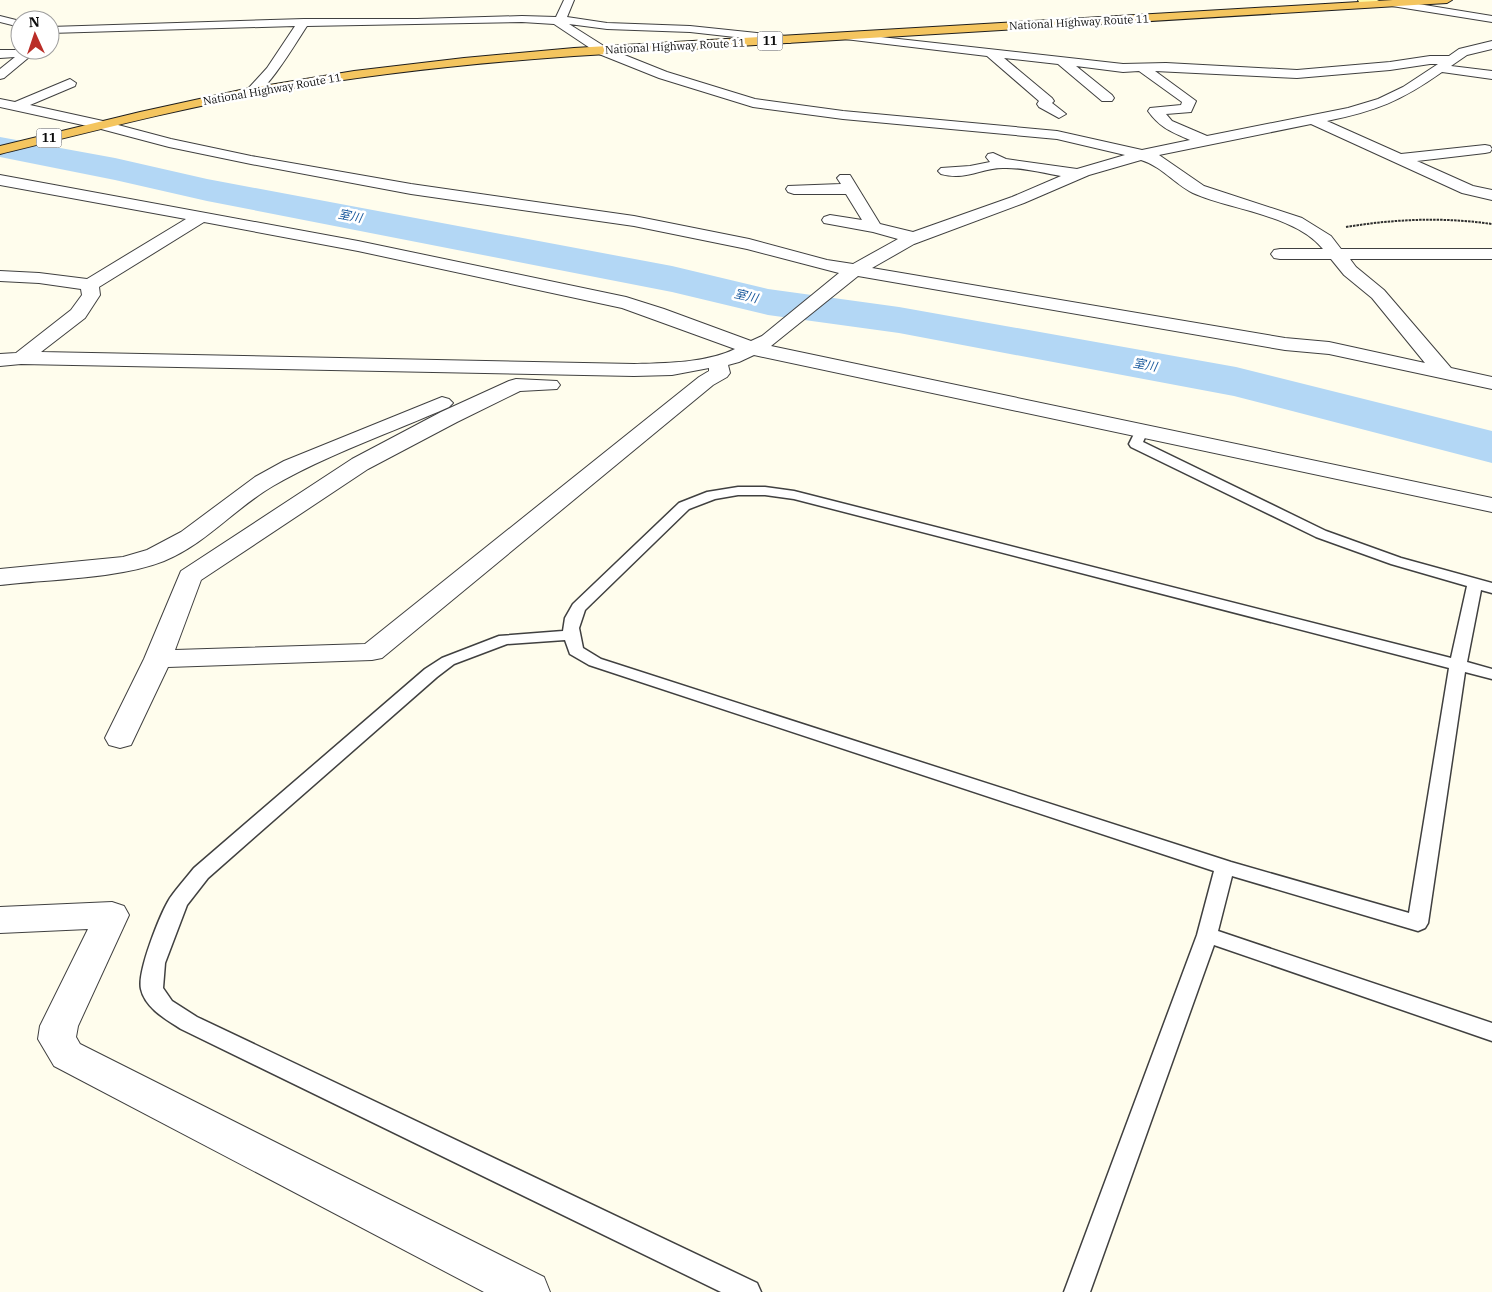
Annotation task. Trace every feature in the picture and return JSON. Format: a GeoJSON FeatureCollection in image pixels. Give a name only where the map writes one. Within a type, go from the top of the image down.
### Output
{"type":"FeatureCollection","features":[{"type":"Feature","properties":{"kind":"highway","name":"National Highway Route 11"},"geometry":{"type":"LineString","coordinates":[[0,150],[100,125],[252,92],[325,79],[510,57],[1447,0]]}},
{"type":"Feature","properties":{"kind":"main road"},"geometry":{"type":"LineString","coordinates":[[1363,0],[1386,4]]}},
{"type":"Feature","properties":{"kind":"street"},"geometry":{"type":"LineString","coordinates":[[559,20],[569,0]]}},
{"type":"Feature","properties":{"kind":"street"},"geometry":{"type":"LineString","coordinates":[[1386,4],[1492,19]]}},
{"type":"Feature","properties":{"kind":"street"},"geometry":{"type":"LineString","coordinates":[[252,92],[281,58],[302,22],[324,12]]}},
{"type":"Feature","properties":{"kind":"street"},"geometry":{"type":"LineString","coordinates":[[60,30],[302,22],[417,22],[487,19],[559,20],[607,26],[666,28],[790,39]]}},
{"type":"Feature","properties":{"kind":"street"},"geometry":{"type":"LineString","coordinates":[[559,20],[562,25],[603,51],[663,75],[753,103],[843,115],[1057,135],[1142,155],[1166,166],[1181,179],[1198,189],[1296,221],[1314,232],[1325,240],[1350,271],[1378,294],[1444,372]]}},
{"type":"Feature","properties":{"kind":"street"},"geometry":{"type":"LineString","coordinates":[[845,36],[1123,68],[1182,68],[1297,74],[1390,66],[1430,60],[1452,60]]}},
{"type":"Feature","properties":{"kind":"street"},"geometry":{"type":"LineString","coordinates":[[158,659],[372,652],[712,371],[732,358],[769,340],[852,272],[891,249],[914,238],[1018,200],[1109,163],[1205,141],[1351,112],[1383,102],[1408,90],[1463,52],[1492,45]]}},
{"type":"Feature","properties":{"kind":"street"},"geometry":{"type":"LineString","coordinates":[[990,52],[1047,101],[1044,104],[1059,114]]}},
{"type":"Feature","properties":{"kind":"street"},"geometry":{"type":"LineString","coordinates":[[0,54],[28,53],[0,75]]}},
{"type":"Feature","properties":{"kind":"street"},"geometry":{"type":"LineString","coordinates":[[1062,61],[1107,98]]}},
{"type":"Feature","properties":{"kind":"street"},"geometry":{"type":"LineString","coordinates":[[1142,68],[1189,101],[1186,109],[1155,111],[1167,124],[1205,141]]}},
{"type":"Feature","properties":{"kind":"street"},"geometry":{"type":"LineString","coordinates":[[1439,68],[1492,75]]}},
{"type":"Feature","properties":{"kind":"street"},"geometry":{"type":"LineString","coordinates":[[18,106],[70,83]]}},
{"type":"Feature","properties":{"kind":"street"},"geometry":{"type":"LineString","coordinates":[[0,102],[169,143],[251,160],[411,189],[634,221],[764,248],[852,272],[1275,342],[1329,348],[1492,383]]}},
{"type":"Feature","properties":{"kind":"street"},"geometry":{"type":"LineString","coordinates":[[1312,120],[1468,190],[1492,195]]}},
{"type":"Feature","properties":{"kind":"street"},"geometry":{"type":"LineString","coordinates":[[1398,159],[1485,149]]}},
{"type":"Feature","properties":{"kind":"street"},"geometry":{"type":"LineString","coordinates":[[946,171],[970,171],[998,160],[1079,174]]}},
{"type":"Feature","properties":{"kind":"street"},"geometry":{"type":"LineString","coordinates":[[0,180],[358,246],[626,302],[751,348],[1492,505]]}},
{"type":"Feature","properties":{"kind":"street"},"geometry":{"type":"LineString","coordinates":[[794,189],[848,184],[874,227]]}},
{"type":"Feature","properties":{"kind":"street"},"geometry":{"type":"LineString","coordinates":[[0,276],[39,278],[90,285],[200,217]]}},
{"type":"Feature","properties":{"kind":"street"},"geometry":{"type":"LineString","coordinates":[[830,220],[874,227],[914,238]]}},
{"type":"Feature","properties":{"kind":"street"},"geometry":{"type":"LineString","coordinates":[[1280,254],[1470,254],[1489,262]]}},
{"type":"Feature","properties":{"kind":"street"},"geometry":{"type":"LineString","coordinates":[[21,358],[78,314],[91,295],[90,285]]}},
{"type":"Feature","properties":{"kind":"street"},"geometry":{"type":"LineString","coordinates":[[0,360],[21,358],[712,371]]}},
{"type":"Feature","properties":{"kind":"street"},"geometry":{"type":"LineString","coordinates":[[0,576],[125,564],[156,555],[190,537],[263,482],[292,466],[526,368]]}},
{"type":"Feature","properties":{"kind":"street"},"geometry":{"type":"LineString","coordinates":[[120,738],[158,659],[190,576],[360,464],[449,417],[516,385],[712,371]]}},
{"type":"Feature","properties":{"kind":"street"},"geometry":{"type":"LineString","coordinates":[[0,920],[112,915],[58,1026],[57,1039],[67,1055],[528,1292]]}},
{"type":"Feature","properties":{"kind":"lane"},"geometry":{"type":"LineString","coordinates":[[1142,431],[1136,444],[1321,534],[1396,561],[1492,588]]}},
{"type":"Feature","properties":{"kind":"lane"},"geometry":{"type":"LineString","coordinates":[[1475,584],[1458,665],[1418,923],[1225,867],[596,662],[576,651],[571,635],[571,619],[578,607],[684,506],[703,496],[724,491],[762,490],[794,495],[1458,665],[1492,674]]}},
{"type":"Feature","properties":{"kind":"lane"},"geometry":{"type":"LineString","coordinates":[[571,635],[505,639],[448,661],[431,673],[202,873],[178,902],[154,962],[152,989],[164,1007],[189,1023],[748,1292]]}},
{"type":"Feature","properties":{"kind":"lane"},"geometry":{"type":"LineString","coordinates":[[1078,1292],[1207,935],[1225,867]]}},
{"type":"Feature","properties":{"kind":"lane"},"geometry":{"type":"LineString","coordinates":[[1207,935],[1492,1032]]}},
{"type":"Feature","properties":{"kind":"path"},"geometry":{"type":"LineString","coordinates":[[1314,232],[1408,218],[1438,218],[1492,224]]}},
{"type":"Feature","properties":{"kind":"waterway","name":"室川"},"geometry":{"type":"LineString","coordinates":[[0,147],[115,169],[207,190],[672,279],[768,302],[899,320],[1236,382],[1492,447]]}}]}
